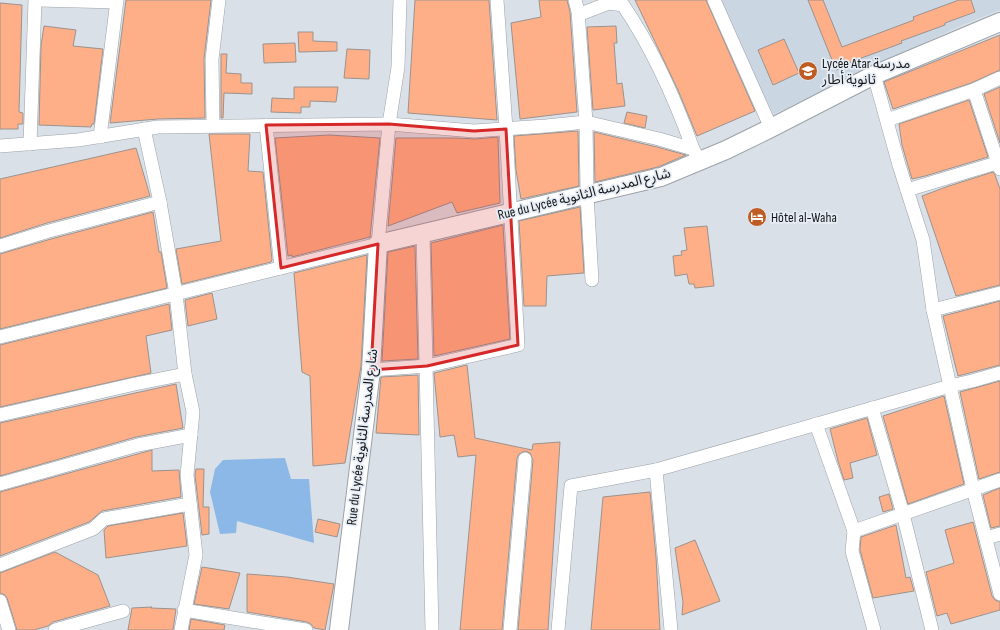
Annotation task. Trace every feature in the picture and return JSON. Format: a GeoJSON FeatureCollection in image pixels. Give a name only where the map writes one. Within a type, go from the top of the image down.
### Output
{"type":"FeatureCollection","features":[{"type":"Feature","properties":{"kind":"street"},"geometry":{"type":"LineString","coordinates":[[30,144],[35,0]]}},
{"type":"Feature","properties":{"kind":"street"},"geometry":{"type":"LineString","coordinates":[[40,0],[117,1],[100,137]]}},
{"type":"Feature","properties":{"kind":"street"},"geometry":{"type":"LineString","coordinates":[[213,126],[212,59],[219,0]]}},
{"type":"Feature","properties":{"kind":"street","name":"Rue du Lycée شارع المدرسة الثانوية"},"geometry":{"type":"LineString","coordinates":[[339,630],[371,370],[378,244],[389,124],[398,66],[400,0]]}},
{"type":"Feature","properties":{"kind":"street"},"geometry":{"type":"LineString","coordinates":[[371,370],[427,366],[518,345],[498,0]]}},
{"type":"Feature","properties":{"kind":"street"},"geometry":{"type":"LineString","coordinates":[[714,0],[771,128]]}},
{"type":"Feature","properties":{"kind":"street"},"geometry":{"type":"LineString","coordinates":[[577,6],[583,13],[609,3],[623,5],[639,28],[662,74],[681,116],[696,155]]}},
{"type":"Feature","properties":{"kind":"street"},"geometry":{"type":"LineString","coordinates":[[577,6],[586,122],[587,195],[592,280]]}},
{"type":"Feature","properties":{"kind":"street","name":"Rue du Lycée شارع المدرسة الثانوية"},"geometry":{"type":"LineString","coordinates":[[378,244],[661,177],[696,155],[771,128],[874,75],[1000,22]]}},
{"type":"Feature","properties":{"kind":"street"},"geometry":{"type":"LineString","coordinates":[[874,75],[923,240],[933,310],[973,489],[1000,594]]}},
{"type":"Feature","properties":{"kind":"street"},"geometry":{"type":"LineString","coordinates":[[887,120],[974,90],[1000,78]]}},
{"type":"Feature","properties":{"kind":"street"},"geometry":{"type":"LineString","coordinates":[[907,190],[999,165],[974,90]]}},
{"type":"Feature","properties":{"kind":"street"},"geometry":{"type":"LineString","coordinates":[[0,146],[78,140],[158,127],[389,124],[474,131],[586,122],[659,138],[696,155]]}},
{"type":"Feature","properties":{"kind":"street"},"geometry":{"type":"LineString","coordinates":[[266,125],[281,268]]}},
{"type":"Feature","properties":{"kind":"street"},"geometry":{"type":"LineString","coordinates":[[144,129],[160,202],[176,294],[185,374],[193,412],[187,475],[196,555],[181,630]]}},
{"type":"Feature","properties":{"kind":"street"},"geometry":{"type":"LineString","coordinates":[[0,246],[49,231],[160,202]]}},
{"type":"Feature","properties":{"kind":"street"},"geometry":{"type":"LineString","coordinates":[[423,233],[432,630]]}},
{"type":"Feature","properties":{"kind":"street"},"geometry":{"type":"LineString","coordinates":[[0,337],[378,244]]}},
{"type":"Feature","properties":{"kind":"street"},"geometry":{"type":"LineString","coordinates":[[933,310],[1000,293]]}},
{"type":"Feature","properties":{"kind":"street"},"geometry":{"type":"LineString","coordinates":[[558,630],[571,486],[656,470],[1000,373]]}},
{"type":"Feature","properties":{"kind":"street"},"geometry":{"type":"LineString","coordinates":[[0,415],[185,374]]}},
{"type":"Feature","properties":{"kind":"street"},"geometry":{"type":"LineString","coordinates":[[872,408],[903,514],[932,630]]}},
{"type":"Feature","properties":{"kind":"street"},"geometry":{"type":"LineString","coordinates":[[816,424],[854,530],[852,551],[874,630]]}},
{"type":"Feature","properties":{"kind":"street"},"geometry":{"type":"LineString","coordinates":[[0,484],[138,445],[191,435]]}},
{"type":"Feature","properties":{"kind":"street"},"geometry":{"type":"LineString","coordinates":[[510,630],[525,459]]}},
{"type":"Feature","properties":{"kind":"street"},"geometry":{"type":"LineString","coordinates":[[656,470],[671,630]]}},
{"type":"Feature","properties":{"kind":"street"},"geometry":{"type":"LineString","coordinates":[[854,530],[1000,480]]}},
{"type":"Feature","properties":{"kind":"street"},"geometry":{"type":"LineString","coordinates":[[0,565],[93,529],[104,519],[190,504]]}},
{"type":"Feature","properties":{"kind":"street"},"geometry":{"type":"LineString","coordinates":[[986,538],[1000,534]]}},
{"type":"Feature","properties":{"kind":"street"},"geometry":{"type":"LineString","coordinates":[[0,601],[9,630]]}},
{"type":"Feature","properties":{"kind":"street"},"geometry":{"type":"LineString","coordinates":[[184,610],[306,630]]}},
{"type":"Feature","properties":{"kind":"street"},"geometry":{"type":"LineString","coordinates":[[55,630],[123,611]]}},
{"type":"Feature","properties":{"kind":"highlighted area"},"geometry":{"type":"Polygon","coordinates":[[[389,124],[474,131],[506,129],[518,345],[427,366],[371,370],[378,244],[281,268],[266,125],[389,124]]]}},
{"type":"Feature","properties":{"kind":"shaded area","name":"Lycée Atar مدرسة ثانوية أطار"},"geometry":{"type":"Polygon","coordinates":[[[720,0],[1000,0],[1000,10],[960,26],[770,116],[720,0]]]}},
{"type":"Feature","properties":{"kind":"shaded area"},"geometry":{"type":"Polygon","coordinates":[[[285,458],[291,479],[309,479],[314,543],[237,521],[236,533],[220,534],[210,492],[215,469],[223,460],[285,458]]]}},
{"type":"Feature","properties":{"kind":"building"},"geometry":{"type":"Polygon","coordinates":[[[126,0],[211,0],[204,59],[205,118],[158,119],[110,123],[126,0]]]}},
{"type":"Feature","properties":{"kind":"building"},"geometry":{"type":"Polygon","coordinates":[[[415,0],[489,0],[497,120],[408,113],[415,0]]]}},
{"type":"Feature","properties":{"kind":"building"},"geometry":{"type":"Polygon","coordinates":[[[539,0],[567,0],[570,12],[577,112],[520,119],[511,23],[541,17],[539,0]]]}},
{"type":"Feature","properties":{"kind":"building"},"geometry":{"type":"Polygon","coordinates":[[[635,0],[706,0],[755,111],[697,136],[678,90],[635,0]]]}},
{"type":"Feature","properties":{"kind":"building"},"geometry":{"type":"Polygon","coordinates":[[[808,0],[823,0],[842,47],[914,20],[913,17],[959,0],[971,0],[975,12],[901,41],[902,43],[848,63],[849,64],[836,70],[808,0]]]}},
{"type":"Feature","properties":{"kind":"building"},"geometry":{"type":"Polygon","coordinates":[[[0,3],[22,5],[19,112],[23,113],[23,124],[18,124],[18,129],[0,129],[0,3]]]}},
{"type":"Feature","properties":{"kind":"building"},"geometry":{"type":"Polygon","coordinates":[[[44,26],[76,30],[73,46],[103,49],[94,124],[92,124],[91,127],[39,125],[41,46],[44,26]]]}},
{"type":"Feature","properties":{"kind":"building"},"geometry":{"type":"Polygon","coordinates":[[[616,26],[617,43],[614,43],[617,84],[622,83],[625,106],[593,110],[587,27],[616,26]]]}},
{"type":"Feature","properties":{"kind":"building"},"geometry":{"type":"Polygon","coordinates":[[[298,32],[313,32],[313,41],[337,42],[337,51],[299,52],[298,32]]]}},
{"type":"Feature","properties":{"kind":"building"},"geometry":{"type":"Polygon","coordinates":[[[1000,35],[1000,70],[971,83],[893,109],[884,82],[1000,35]]]}},
{"type":"Feature","properties":{"kind":"building"},"geometry":{"type":"Polygon","coordinates":[[[784,39],[799,73],[773,85],[758,50],[784,39]]]}},
{"type":"Feature","properties":{"kind":"building"},"geometry":{"type":"Polygon","coordinates":[[[295,43],[296,62],[264,63],[263,44],[295,43]]]}},
{"type":"Feature","properties":{"kind":"building"},"geometry":{"type":"Polygon","coordinates":[[[347,49],[370,50],[369,79],[344,78],[347,49]]]}},
{"type":"Feature","properties":{"kind":"building"},"geometry":{"type":"Polygon","coordinates":[[[221,54],[227,54],[226,73],[241,74],[241,83],[252,83],[252,94],[224,93],[223,118],[221,118],[221,54]]]}},
{"type":"Feature","properties":{"kind":"building"},"geometry":{"type":"Polygon","coordinates":[[[294,87],[338,87],[336,102],[310,101],[310,107],[301,107],[301,113],[271,112],[272,98],[294,99],[294,87]]]}},
{"type":"Feature","properties":{"kind":"building"},"geometry":{"type":"Polygon","coordinates":[[[1000,87],[1000,143],[984,94],[1000,87]]]}},
{"type":"Feature","properties":{"kind":"building"},"geometry":{"type":"Polygon","coordinates":[[[969,100],[988,157],[912,179],[902,145],[899,124],[969,100]]]}},
{"type":"Feature","properties":{"kind":"building"},"geometry":{"type":"Polygon","coordinates":[[[627,112],[647,116],[645,128],[624,123],[627,112]]]}},
{"type":"Feature","properties":{"kind":"building"},"geometry":{"type":"Polygon","coordinates":[[[578,131],[579,186],[521,199],[516,170],[514,136],[578,131]]]}},
{"type":"Feature","properties":{"kind":"building"},"geometry":{"type":"Polygon","coordinates":[[[594,132],[686,155],[658,167],[595,182],[594,132]]]}},
{"type":"Feature","properties":{"kind":"building"},"geometry":{"type":"Polygon","coordinates":[[[209,134],[250,134],[248,171],[263,172],[272,260],[271,262],[182,284],[176,249],[221,241],[209,134]]]}},
{"type":"Feature","properties":{"kind":"building"},"geometry":{"type":"Polygon","coordinates":[[[329,135],[380,138],[370,237],[292,257],[292,255],[288,256],[275,138],[329,135]]]}},
{"type":"Feature","properties":{"kind":"building"},"geometry":{"type":"Polygon","coordinates":[[[498,137],[500,203],[457,213],[452,202],[388,226],[396,138],[475,139],[498,137]]]}},
{"type":"Feature","properties":{"kind":"building"},"geometry":{"type":"Polygon","coordinates":[[[136,148],[150,196],[47,223],[0,238],[0,179],[136,148]]]}},
{"type":"Feature","properties":{"kind":"building"},"geometry":{"type":"Polygon","coordinates":[[[993,172],[1000,189],[1000,285],[956,296],[922,196],[993,172]]]}},
{"type":"Feature","properties":{"kind":"building"},"geometry":{"type":"Polygon","coordinates":[[[580,207],[584,273],[547,276],[546,306],[524,306],[519,221],[580,207]]]}},
{"type":"Feature","properties":{"kind":"building"},"geometry":{"type":"Polygon","coordinates":[[[153,212],[159,252],[161,252],[167,288],[0,329],[0,254],[153,212]]]}},
{"type":"Feature","properties":{"kind":"building"},"geometry":{"type":"Polygon","coordinates":[[[503,225],[510,339],[434,356],[431,243],[503,225]]]}},
{"type":"Feature","properties":{"kind":"building"},"geometry":{"type":"Polygon","coordinates":[[[707,226],[714,286],[695,288],[694,284],[689,284],[687,274],[675,276],[673,256],[682,255],[681,251],[687,250],[684,228],[707,226]]]}},
{"type":"Feature","properties":{"kind":"building"},"geometry":{"type":"Polygon","coordinates":[[[415,246],[418,359],[382,361],[388,252],[415,246]]]}},
{"type":"Feature","properties":{"kind":"building"},"geometry":{"type":"Polygon","coordinates":[[[367,255],[361,366],[345,463],[313,466],[310,376],[302,372],[294,273],[367,255]]]}},
{"type":"Feature","properties":{"kind":"building"},"geometry":{"type":"Polygon","coordinates":[[[212,293],[217,319],[188,326],[185,300],[212,293]]]}},
{"type":"Feature","properties":{"kind":"building"},"geometry":{"type":"Polygon","coordinates":[[[1000,301],[1000,365],[958,376],[943,316],[1000,301]]]}},
{"type":"Feature","properties":{"kind":"building"},"geometry":{"type":"Polygon","coordinates":[[[169,304],[172,330],[146,336],[151,373],[0,407],[0,345],[169,304]]]}},
{"type":"Feature","properties":{"kind":"building"},"geometry":{"type":"Polygon","coordinates":[[[467,365],[475,438],[532,450],[533,444],[560,442],[548,630],[518,630],[533,460],[530,453],[525,451],[519,454],[517,458],[502,630],[460,630],[476,455],[458,457],[454,435],[440,437],[434,373],[467,365]]]}},
{"type":"Feature","properties":{"kind":"building"},"geometry":{"type":"Polygon","coordinates":[[[418,375],[419,435],[376,433],[381,377],[418,375]]]}},
{"type":"Feature","properties":{"kind":"building"},"geometry":{"type":"Polygon","coordinates":[[[1000,381],[1000,472],[979,479],[960,392],[1000,381]]]}},
{"type":"Feature","properties":{"kind":"building"},"geometry":{"type":"Polygon","coordinates":[[[176,384],[183,428],[136,437],[0,476],[0,423],[176,384]]]}},
{"type":"Feature","properties":{"kind":"building"},"geometry":{"type":"Polygon","coordinates":[[[944,396],[964,484],[908,504],[883,416],[944,396]]]}},
{"type":"Feature","properties":{"kind":"building"},"geometry":{"type":"Polygon","coordinates":[[[867,418],[877,455],[850,463],[853,478],[844,480],[830,429],[867,418]]]}},
{"type":"Feature","properties":{"kind":"building"},"geometry":{"type":"Polygon","coordinates":[[[152,450],[152,471],[179,470],[181,497],[102,511],[89,522],[0,556],[0,492],[152,450]]]}},
{"type":"Feature","properties":{"kind":"building"},"geometry":{"type":"Polygon","coordinates":[[[196,469],[204,469],[203,507],[209,507],[209,534],[202,535],[195,475],[196,469]]]}},
{"type":"Feature","properties":{"kind":"building"},"geometry":{"type":"Polygon","coordinates":[[[1000,488],[1000,526],[991,528],[983,495],[1000,488]]]}},
{"type":"Feature","properties":{"kind":"building"},"geometry":{"type":"Polygon","coordinates":[[[650,492],[656,557],[660,630],[591,630],[603,497],[650,492]]]}},
{"type":"Feature","properties":{"kind":"building"},"geometry":{"type":"Polygon","coordinates":[[[889,494],[893,509],[883,512],[879,497],[889,494]]]}},
{"type":"Feature","properties":{"kind":"building"},"geometry":{"type":"Polygon","coordinates":[[[183,513],[187,546],[106,558],[104,530],[108,526],[183,513]]]}},
{"type":"Feature","properties":{"kind":"building"},"geometry":{"type":"Polygon","coordinates":[[[318,519],[340,524],[337,537],[315,532],[318,519]]]}},
{"type":"Feature","properties":{"kind":"building"},"geometry":{"type":"Polygon","coordinates":[[[973,522],[992,596],[995,600],[1000,602],[1000,610],[951,624],[947,613],[937,616],[926,572],[954,563],[945,530],[973,522]]]}},
{"type":"Feature","properties":{"kind":"building"},"geometry":{"type":"Polygon","coordinates":[[[896,525],[906,578],[910,577],[914,591],[873,598],[860,550],[861,537],[896,525]]]}},
{"type":"Feature","properties":{"kind":"building"},"geometry":{"type":"Polygon","coordinates":[[[695,540],[720,601],[682,615],[683,602],[675,548],[695,540]]]}},
{"type":"Feature","properties":{"kind":"building"},"geometry":{"type":"Polygon","coordinates":[[[55,552],[98,575],[110,606],[53,622],[48,626],[34,630],[17,630],[7,598],[5,595],[0,593],[0,573],[55,552]]]}},
{"type":"Feature","properties":{"kind":"building"},"geometry":{"type":"Polygon","coordinates":[[[202,567],[240,573],[229,609],[194,604],[202,567]]]}},
{"type":"Feature","properties":{"kind":"building"},"geometry":{"type":"Polygon","coordinates":[[[247,574],[287,577],[334,584],[325,630],[314,628],[307,622],[247,612],[247,574]]]}},
{"type":"Feature","properties":{"kind":"building"},"geometry":{"type":"Polygon","coordinates":[[[152,607],[151,608],[176,609],[173,630],[128,630],[132,608],[152,607]]]}},
{"type":"Feature","properties":{"kind":"building"},"geometry":{"type":"Polygon","coordinates":[[[191,619],[225,625],[224,630],[189,630],[191,619]]]}},
{"type":"Feature","properties":{"kind":"place","name":"Lycée Atar مدرسة ثانوية أطار"},"geometry":{"type":"Point","coordinates":[808,71]}},
{"type":"Feature","properties":{"kind":"place","name":"Hôtel al-Waha"},"geometry":{"type":"Point","coordinates":[757,217]}}]}
